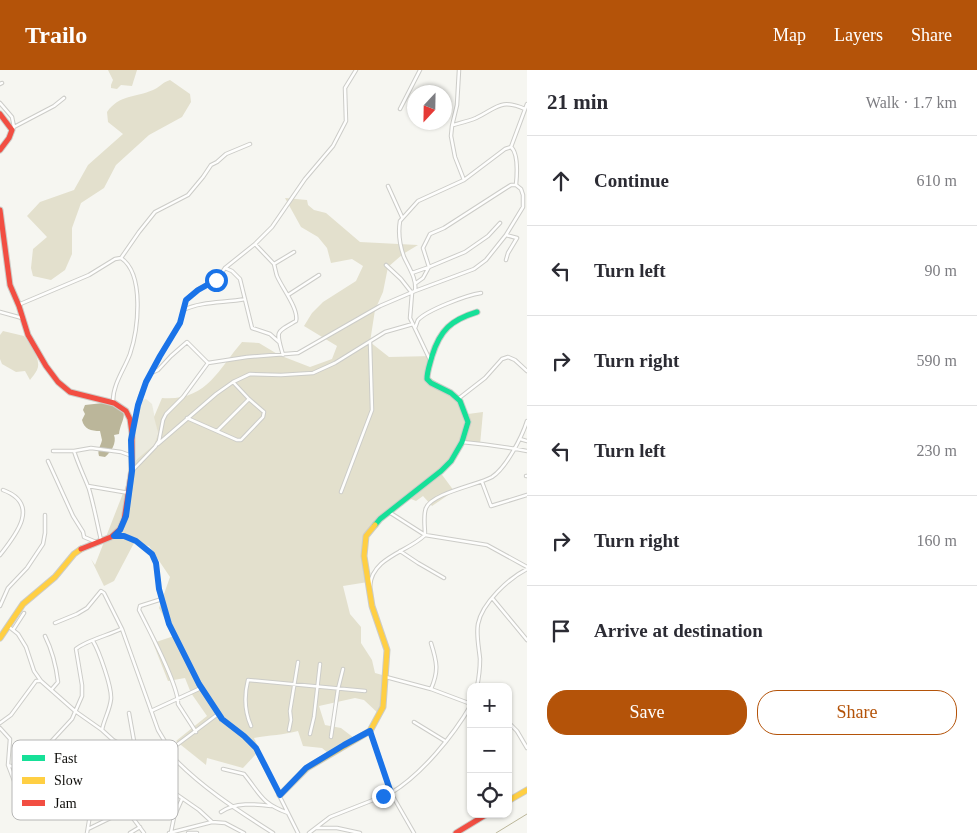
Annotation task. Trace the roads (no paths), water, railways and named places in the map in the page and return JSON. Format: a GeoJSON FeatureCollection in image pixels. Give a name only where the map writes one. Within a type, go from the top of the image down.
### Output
{"type":"FeatureCollection","features":[{"type":"Feature","properties":{"kind":"street"},"geometry":{"type":"LineString","coordinates":[[131,440],[140,397],[150,373],[180,323],[186,300],[189,296],[216,280],[225,268],[255,244],[272,226],[305,180],[333,146],[346,120],[345,88],[356,70]]}},
{"type":"Feature","properties":{"kind":"street"},"geometry":{"type":"LineString","coordinates":[[400,109],[420,70]]}},
{"type":"Feature","properties":{"kind":"street"},"geometry":{"type":"LineString","coordinates":[[452,126],[457,105],[459,70]]}},
{"type":"Feature","properties":{"kind":"street"},"geometry":{"type":"LineString","coordinates":[[13,129],[48,110],[64,98]]}},
{"type":"Feature","properties":{"kind":"street"},"geometry":{"type":"LineString","coordinates":[[0,103],[12,117],[13,129],[0,150]]}},
{"type":"Feature","properties":{"kind":"street"},"geometry":{"type":"LineString","coordinates":[[452,126],[479,117],[499,104],[519,106],[525,109]]}},
{"type":"Feature","properties":{"kind":"street"},"geometry":{"type":"LineString","coordinates":[[511,147],[527,104]]}},
{"type":"Feature","properties":{"kind":"street"},"geometry":{"type":"LineString","coordinates":[[0,116],[13,129]]}},
{"type":"Feature","properties":{"kind":"street"},"geometry":{"type":"LineString","coordinates":[[452,130],[455,157],[464,180]]}},
{"type":"Feature","properties":{"kind":"street"},"geometry":{"type":"LineString","coordinates":[[18,305],[80,279],[121,258],[155,212],[188,194],[203,177],[211,164],[217,162],[226,154],[250,144]]}},
{"type":"Feature","properties":{"kind":"street"},"geometry":{"type":"LineString","coordinates":[[430,362],[410,318],[416,284],[400,241],[399,228],[402,217],[418,201],[464,180],[505,149],[511,147]]}},
{"type":"Feature","properties":{"kind":"street"},"geometry":{"type":"LineString","coordinates":[[511,147],[514,149],[516,156],[516,185]]}},
{"type":"Feature","properties":{"kind":"street"},"geometry":{"type":"LineString","coordinates":[[155,447],[161,434],[166,414],[183,397],[208,363],[247,357],[298,353],[380,306],[480,266],[506,235],[523,207],[521,189],[516,185],[511,185],[444,228],[430,234],[423,248],[430,267]]}},
{"type":"Feature","properties":{"kind":"street"},"geometry":{"type":"LineString","coordinates":[[388,186],[392,199],[402,217]]}},
{"type":"Feature","properties":{"kind":"street"},"geometry":{"type":"LineString","coordinates":[[0,210],[5,234],[8,280],[28,334],[56,380],[71,393],[113,401],[125,409],[130,416],[132,471],[124,523],[114,536]]}},
{"type":"Feature","properties":{"kind":"street"},"geometry":{"type":"LineString","coordinates":[[412,273],[465,252],[488,236],[500,223]]}},
{"type":"Feature","properties":{"kind":"street"},"geometry":{"type":"LineString","coordinates":[[506,235],[517,238],[506,260]]}},
{"type":"Feature","properties":{"kind":"street"},"geometry":{"type":"LineString","coordinates":[[255,244],[274,264],[277,277],[288,295],[297,317],[296,321],[280,330],[279,342],[283,355]]}},
{"type":"Feature","properties":{"kind":"street"},"geometry":{"type":"LineString","coordinates":[[274,264],[294,252]]}},
{"type":"Feature","properties":{"kind":"street"},"geometry":{"type":"LineString","coordinates":[[113,401],[115,388],[129,356],[136,331],[137,297],[134,277],[127,262],[121,258]]}},
{"type":"Feature","properties":{"kind":"street"},"geometry":{"type":"LineString","coordinates":[[386,265],[414,292]]}},
{"type":"Feature","properties":{"kind":"street"},"geometry":{"type":"LineString","coordinates":[[416,284],[423,278],[430,267]]}},
{"type":"Feature","properties":{"kind":"street"},"geometry":{"type":"LineString","coordinates":[[225,268],[232,271],[240,279],[252,328],[270,334],[279,342]]}},
{"type":"Feature","properties":{"kind":"street"},"geometry":{"type":"LineString","coordinates":[[288,295],[319,276]]}},
{"type":"Feature","properties":{"kind":"street"},"geometry":{"type":"LineString","coordinates":[[415,329],[419,320],[432,311],[462,297],[481,293]]}},
{"type":"Feature","properties":{"kind":"street"},"geometry":{"type":"LineString","coordinates":[[183,310],[202,304],[245,299]]}},
{"type":"Feature","properties":{"kind":"street"},"geometry":{"type":"LineString","coordinates":[[0,312],[22,318]]}},
{"type":"Feature","properties":{"kind":"street"},"geometry":{"type":"LineString","coordinates":[[280,795],[306,768],[370,731],[380,716],[383,707],[387,650],[372,606],[364,556],[366,536],[388,512],[441,471],[451,461],[462,442],[468,422],[462,404],[451,393],[431,383],[427,379],[427,373],[442,332],[450,324],[468,314],[478,312]]}},
{"type":"Feature","properties":{"kind":"street"},"geometry":{"type":"LineString","coordinates":[[132,471],[187,418],[233,382],[250,374],[281,376],[313,373],[335,364],[386,332],[413,324]]}},
{"type":"Feature","properties":{"kind":"street"},"geometry":{"type":"LineString","coordinates":[[150,373],[158,370],[187,342],[208,363]]}},
{"type":"Feature","properties":{"kind":"street"},"geometry":{"type":"LineString","coordinates":[[341,492],[372,410],[370,342]]}},
{"type":"Feature","properties":{"kind":"street"},"geometry":{"type":"LineString","coordinates":[[458,399],[485,378],[502,359],[508,357],[515,360],[527,371]]}},
{"type":"Feature","properties":{"kind":"street"},"geometry":{"type":"LineString","coordinates":[[187,418],[237,440],[241,440],[264,415],[264,412],[233,382]]}},
{"type":"Feature","properties":{"kind":"street"},"geometry":{"type":"LineString","coordinates":[[217,431],[249,399]]}},
{"type":"Feature","properties":{"kind":"street"},"geometry":{"type":"LineString","coordinates":[[370,588],[370,579],[382,563],[415,543],[424,535],[425,510],[428,504],[460,487],[492,477],[503,467],[520,439],[527,422]]}},
{"type":"Feature","properties":{"kind":"street"},"geometry":{"type":"LineString","coordinates":[[520,439],[527,441]]}},
{"type":"Feature","properties":{"kind":"street"},"geometry":{"type":"LineString","coordinates":[[462,442],[527,451]]}},
{"type":"Feature","properties":{"kind":"street"},"geometry":{"type":"LineString","coordinates":[[53,451],[74,451],[91,448],[120,452],[132,456]]}},
{"type":"Feature","properties":{"kind":"street"},"geometry":{"type":"LineString","coordinates":[[74,451],[88,486],[99,541]]}},
{"type":"Feature","properties":{"kind":"street"},"geometry":{"type":"LineString","coordinates":[[48,462],[84,537],[99,541]]}},
{"type":"Feature","properties":{"kind":"street"},"geometry":{"type":"LineString","coordinates":[[482,481],[491,506],[527,495]]}},
{"type":"Feature","properties":{"kind":"street"},"geometry":{"type":"LineString","coordinates":[[88,486],[129,493]]}},
{"type":"Feature","properties":{"kind":"street"},"geometry":{"type":"LineString","coordinates":[[0,555],[18,532],[24,513],[18,498],[12,493],[3,490]]}},
{"type":"Feature","properties":{"kind":"street"},"geometry":{"type":"LineString","coordinates":[[388,512],[424,535],[487,545],[527,568]]}},
{"type":"Feature","properties":{"kind":"street"},"geometry":{"type":"LineString","coordinates":[[0,606],[8,588],[27,568],[43,544],[45,515]]}},
{"type":"Feature","properties":{"kind":"street"},"geometry":{"type":"LineString","coordinates":[[10,628],[22,605],[56,576],[73,555],[86,545],[114,536],[124,536],[136,541],[152,554],[156,563],[162,599],[169,624],[201,688],[226,723],[250,741],[256,748],[298,833]]}},
{"type":"Feature","properties":{"kind":"street"},"geometry":{"type":"LineString","coordinates":[[400,551],[444,578]]}},
{"type":"Feature","properties":{"kind":"street"},"geometry":{"type":"LineString","coordinates":[[478,683],[480,671],[478,624],[480,617],[492,598],[516,574],[527,568]]}},
{"type":"Feature","properties":{"kind":"street"},"geometry":{"type":"LineString","coordinates":[[55,623],[77,614],[86,608],[101,591],[104,593],[122,629],[158,730],[163,740]]}},
{"type":"Feature","properties":{"kind":"street"},"geometry":{"type":"LineString","coordinates":[[492,598],[527,640]]}},
{"type":"Feature","properties":{"kind":"street"},"geometry":{"type":"LineString","coordinates":[[162,599],[140,606],[139,610],[164,662],[179,699],[178,704],[196,732]]}},
{"type":"Feature","properties":{"kind":"street"},"geometry":{"type":"LineString","coordinates":[[0,638],[24,613]]}},
{"type":"Feature","properties":{"kind":"street"},"geometry":{"type":"LineString","coordinates":[[10,628],[18,634],[26,647],[34,671],[40,681],[112,740]]}},
{"type":"Feature","properties":{"kind":"street"},"geometry":{"type":"LineString","coordinates":[[53,740],[72,719],[82,696],[76,649],[82,644],[122,629]]}},
{"type":"Feature","properties":{"kind":"street"},"geometry":{"type":"LineString","coordinates":[[45,636],[57,666],[58,682],[52,689]]}},
{"type":"Feature","properties":{"kind":"street"},"geometry":{"type":"LineString","coordinates":[[93,641],[98,649],[110,691],[110,704],[102,730]]}},
{"type":"Feature","properties":{"kind":"street"},"geometry":{"type":"LineString","coordinates":[[431,643],[437,668],[431,689]]}},
{"type":"Feature","properties":{"kind":"street"},"geometry":{"type":"LineString","coordinates":[[290,730],[292,720],[290,711],[298,662]]}},
{"type":"Feature","properties":{"kind":"street"},"geometry":{"type":"LineString","coordinates":[[310,734],[314,717],[320,664]]}},
{"type":"Feature","properties":{"kind":"street"},"geometry":{"type":"LineString","coordinates":[[331,737],[343,669]]}},
{"type":"Feature","properties":{"kind":"street"},"geometry":{"type":"LineString","coordinates":[[386,677],[431,689],[467,702]]}},
{"type":"Feature","properties":{"kind":"street"},"geometry":{"type":"LineString","coordinates":[[251,726],[246,714],[248,680],[316,688],[365,691]]}},
{"type":"Feature","properties":{"kind":"street"},"geometry":{"type":"LineString","coordinates":[[0,723],[11,715],[36,681],[40,681]]}},
{"type":"Feature","properties":{"kind":"street"},"geometry":{"type":"LineString","coordinates":[[152,711],[201,688]]}},
{"type":"Feature","properties":{"kind":"street"},"geometry":{"type":"LineString","coordinates":[[309,833],[330,817],[391,793],[419,771],[445,741],[467,710]]}},
{"type":"Feature","properties":{"kind":"street"},"geometry":{"type":"LineString","coordinates":[[129,713],[134,740]]}},
{"type":"Feature","properties":{"kind":"street"},"geometry":{"type":"LineString","coordinates":[[178,746],[218,714]]}},
{"type":"Feature","properties":{"kind":"street"},"geometry":{"type":"LineString","coordinates":[[414,722],[445,741]]}},
{"type":"Feature","properties":{"kind":"street"},"geometry":{"type":"LineString","coordinates":[[512,726],[527,748]]}},
{"type":"Feature","properties":{"kind":"street"},"geometry":{"type":"LineString","coordinates":[[0,728],[10,739],[8,765],[12,776]]}},
{"type":"Feature","properties":{"kind":"street"},"geometry":{"type":"LineString","coordinates":[[370,731],[391,793],[414,833]]}},
{"type":"Feature","properties":{"kind":"street"},"geometry":{"type":"LineString","coordinates":[[178,762],[233,806],[273,833]]}},
{"type":"Feature","properties":{"kind":"street"},"geometry":{"type":"LineString","coordinates":[[8,765],[12,766]]}},
{"type":"Feature","properties":{"kind":"street"},"geometry":{"type":"LineString","coordinates":[[223,769],[244,774],[258,796],[272,806],[288,813]]}},
{"type":"Feature","properties":{"kind":"street"},"geometry":{"type":"LineString","coordinates":[[512,799],[527,790]]}},
{"type":"Feature","properties":{"kind":"street"},"geometry":{"type":"LineString","coordinates":[[178,794],[212,822]]}},
{"type":"Feature","properties":{"kind":"street"},"geometry":{"type":"LineString","coordinates":[[178,807],[182,798]]}},
{"type":"Feature","properties":{"kind":"street"},"geometry":{"type":"LineString","coordinates":[[221,812],[233,806],[257,804],[272,806]]}},
{"type":"Feature","properties":{"kind":"street"},"geometry":{"type":"LineString","coordinates":[[456,833],[480,818]]}},
{"type":"Feature","properties":{"kind":"street"},"geometry":{"type":"LineString","coordinates":[[87,831],[108,820]]}},
{"type":"Feature","properties":{"kind":"street"},"geometry":{"type":"LineString","coordinates":[[135,820],[144,833]]}},
{"type":"Feature","properties":{"kind":"street"},"geometry":{"type":"LineString","coordinates":[[170,832],[212,822],[225,823],[244,833]]}},
{"type":"Feature","properties":{"kind":"street"},"geometry":{"type":"LineString","coordinates":[[130,833],[140,827]]}},
{"type":"Feature","properties":{"kind":"street"},"geometry":{"type":"LineString","coordinates":[[316,828],[337,828],[360,833]]}},
{"type":"Feature","properties":{"kind":"street"},"geometry":{"type":"LineString","coordinates":[[188,833],[197,833]]}},
{"type":"Feature","properties":{"kind":"waterway"},"geometry":{"type":"LineString","coordinates":[[496,833],[527,814]]}}]}
